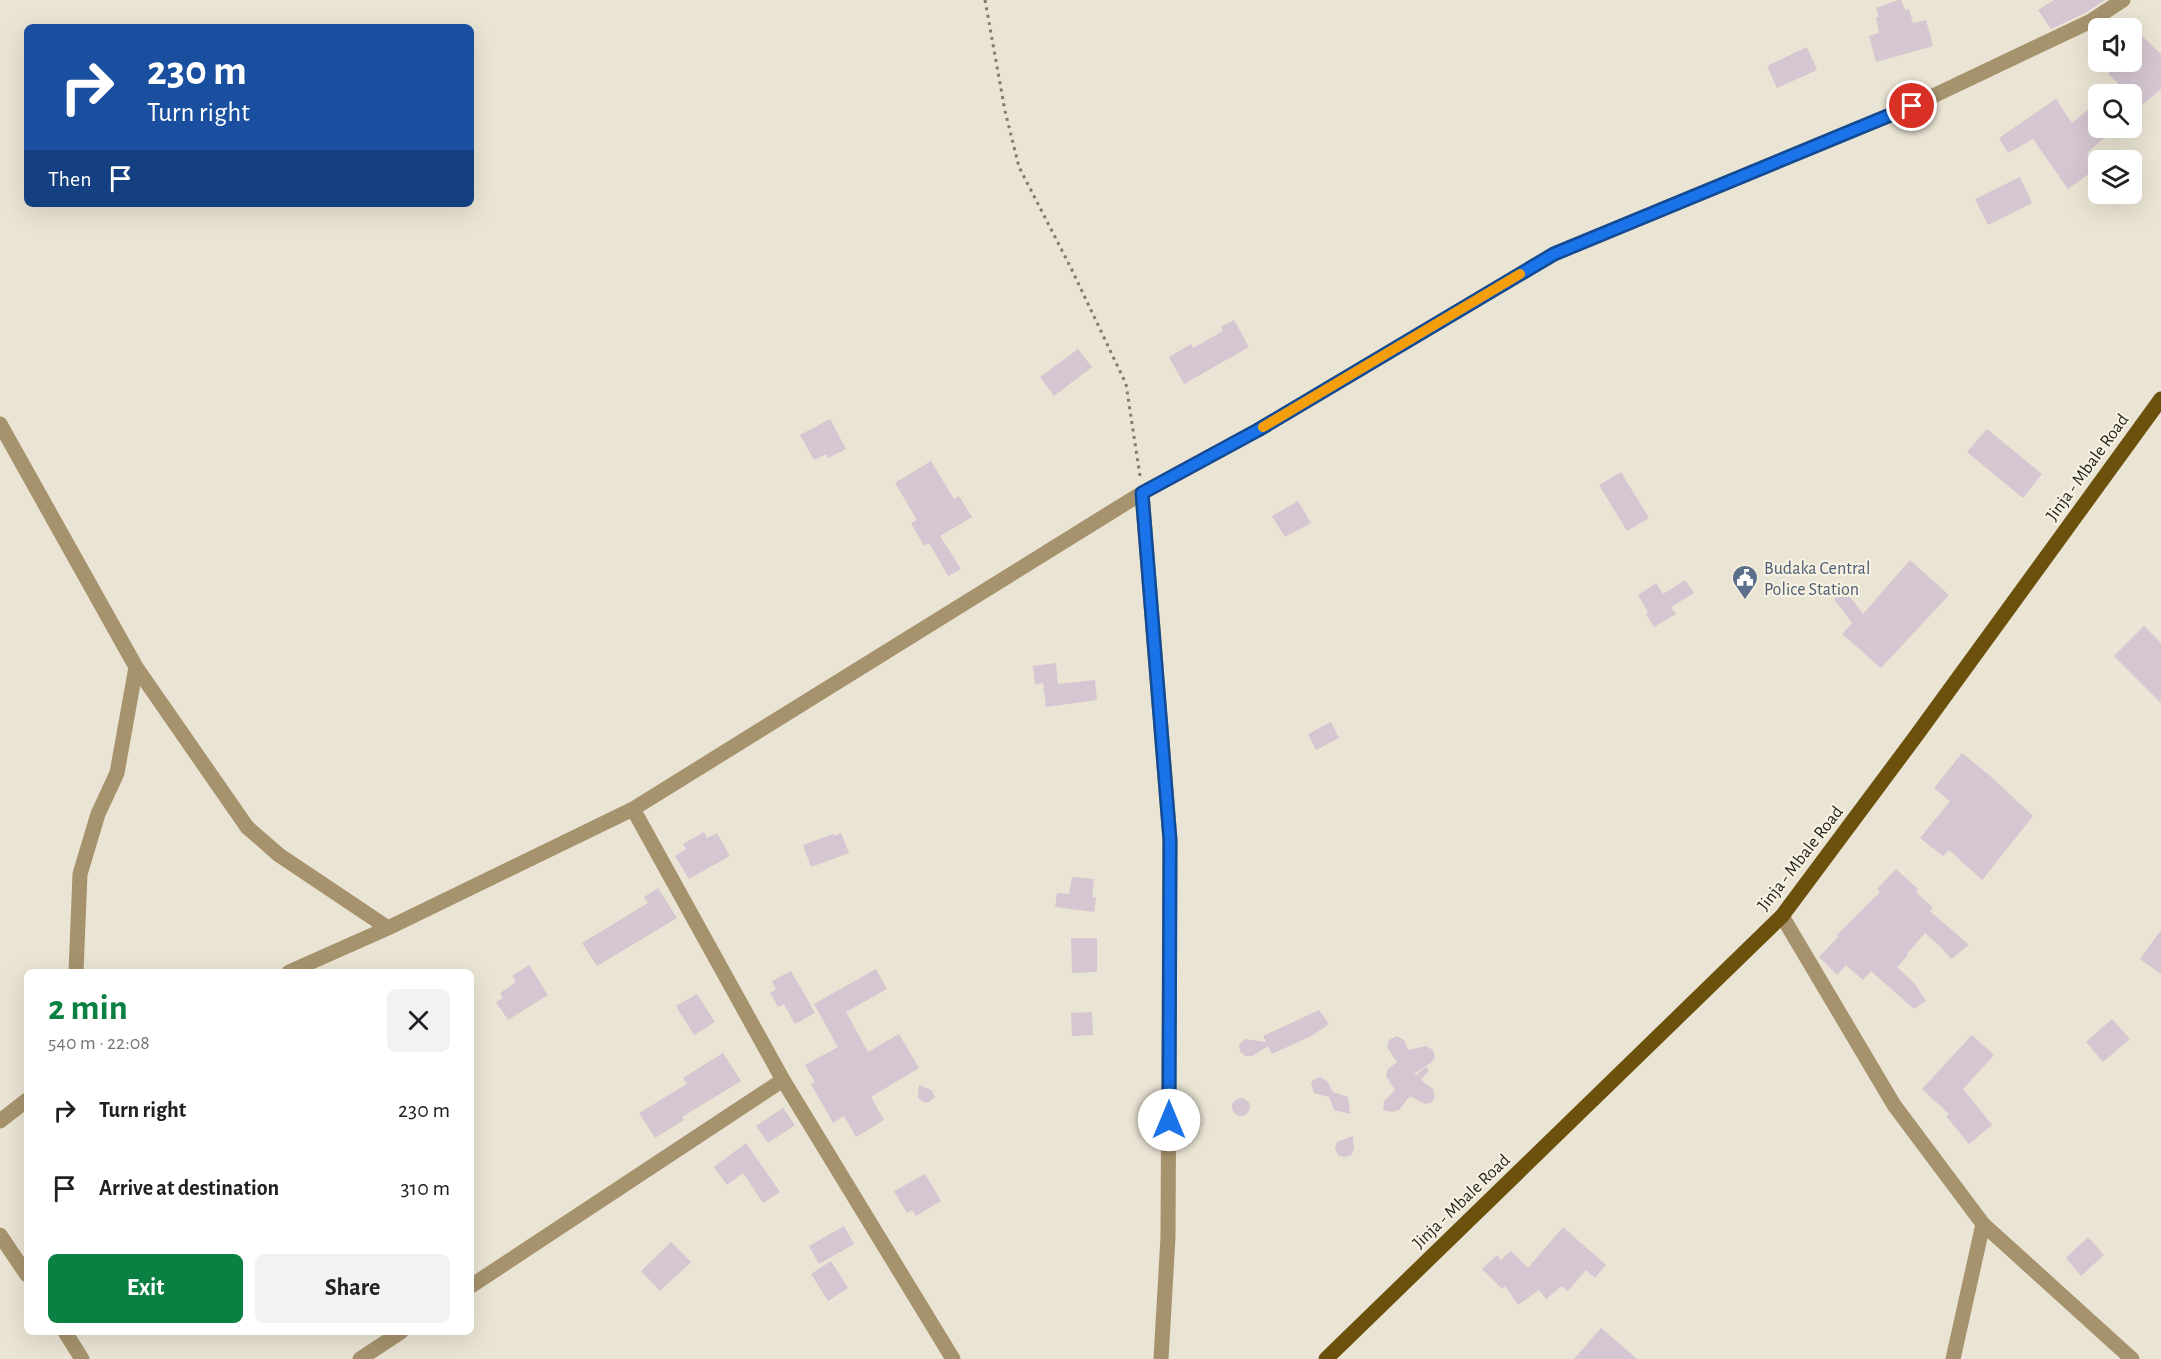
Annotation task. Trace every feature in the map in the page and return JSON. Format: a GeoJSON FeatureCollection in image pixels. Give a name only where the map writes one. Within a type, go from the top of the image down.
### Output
{"type":"FeatureCollection","features":[{"type":"Feature","properties":{"kind":"main road","name":"Jinja - Mbale Road"},"geometry":{"type":"LineString","coordinates":[[1326,1359],[1782,916],[2161,399]]}},
{"type":"Feature","properties":{"kind":"street"},"geometry":{"type":"LineString","coordinates":[[296,969],[388,928],[633,809],[1142,493],[1258,430],[1554,254],[1912,106],[2091,21],[2123,0]]}},
{"type":"Feature","properties":{"kind":"street"},"geometry":{"type":"LineString","coordinates":[[0,424],[136,667],[247,826],[279,855],[388,928]]}},
{"type":"Feature","properties":{"kind":"street"},"geometry":{"type":"LineString","coordinates":[[1142,493],[1170,840],[1168,1237],[1161,1359]]}},
{"type":"Feature","properties":{"kind":"street"},"geometry":{"type":"LineString","coordinates":[[76,969],[80,874],[98,814],[117,773],[136,667]]}},
{"type":"Feature","properties":{"kind":"street"},"geometry":{"type":"LineString","coordinates":[[633,809],[783,1080],[953,1359]]}},
{"type":"Feature","properties":{"kind":"street"},"geometry":{"type":"LineString","coordinates":[[1782,916],[1894,1105],[1983,1224],[2132,1359]]}},
{"type":"Feature","properties":{"kind":"street"},"geometry":{"type":"LineString","coordinates":[[474,1284],[783,1080]]}},
{"type":"Feature","properties":{"kind":"street"},"geometry":{"type":"LineString","coordinates":[[0,1120],[24,1102]]}},
{"type":"Feature","properties":{"kind":"street"},"geometry":{"type":"LineString","coordinates":[[1953,1359],[1983,1224]]}},
{"type":"Feature","properties":{"kind":"street"},"geometry":{"type":"LineString","coordinates":[[0,1234],[24,1270]]}},
{"type":"Feature","properties":{"kind":"street"},"geometry":{"type":"LineString","coordinates":[[360,1359],[396,1335]]}},
{"type":"Feature","properties":{"kind":"street"},"geometry":{"type":"LineString","coordinates":[[68,1336],[80,1359]]}},
{"type":"Feature","properties":{"kind":"path"},"geometry":{"type":"LineString","coordinates":[[985,0],[1005,111],[1019,167],[1072,270],[1126,384],[1142,493]]}},
{"type":"Feature","properties":{"kind":"building"},"geometry":{"type":"Polygon","coordinates":[[[1901,0],[1905,10],[1909,9],[1913,23],[1926,20],[1933,46],[1876,62],[1869,36],[1879,33],[1876,17],[1879,17],[1876,8],[1901,0]]]}},
{"type":"Feature","properties":{"kind":"building"},"geometry":{"type":"Polygon","coordinates":[[[2054,0],[2105,0],[2085,13],[2051,29],[2038,10],[2054,0]]]}},
{"type":"Feature","properties":{"kind":"building"},"geometry":{"type":"Polygon","coordinates":[[[2142,36],[2161,54],[2161,89],[2142,105],[2142,84],[2117,84],[2108,74],[2110,72],[2142,72],[2142,36]]]}},
{"type":"Feature","properties":{"kind":"building"},"geometry":{"type":"Polygon","coordinates":[[[1807,47],[1817,70],[1777,88],[1767,66],[1807,47]]]}},
{"type":"Feature","properties":{"kind":"building"},"geometry":{"type":"Polygon","coordinates":[[[2056,99],[2072,123],[2088,109],[2088,138],[2104,138],[2088,150],[2088,175],[2068,189],[2033,139],[2008,153],[1999,138],[2056,99]]]}},
{"type":"Feature","properties":{"kind":"building"},"geometry":{"type":"Polygon","coordinates":[[[2020,177],[2032,203],[1988,225],[1975,199],[2020,177]]]}},
{"type":"Feature","properties":{"kind":"building"},"geometry":{"type":"Polygon","coordinates":[[[1234,320],[1249,347],[1184,384],[1169,357],[1191,344],[1193,348],[1223,331],[1221,327],[1234,320]]]}},
{"type":"Feature","properties":{"kind":"building"},"geometry":{"type":"Polygon","coordinates":[[[1078,349],[1092,367],[1054,396],[1040,377],[1078,349]]]}},
{"type":"Feature","properties":{"kind":"building"},"geometry":{"type":"Polygon","coordinates":[[[830,419],[846,449],[828,458],[826,454],[814,460],[800,435],[830,419]]]}},
{"type":"Feature","properties":{"kind":"building"},"geometry":{"type":"Polygon","coordinates":[[[1987,429],[2042,474],[2023,498],[1967,452],[1987,429]]]}},
{"type":"Feature","properties":{"kind":"building"},"geometry":{"type":"Polygon","coordinates":[[[931,461],[954,499],[959,496],[972,517],[940,536],[961,569],[948,576],[929,543],[924,546],[911,523],[917,520],[895,483],[931,461]]]}},
{"type":"Feature","properties":{"kind":"building"},"geometry":{"type":"Polygon","coordinates":[[[1621,472],[1649,518],[1627,531],[1599,485],[1621,472]]]}},
{"type":"Feature","properties":{"kind":"building"},"geometry":{"type":"Polygon","coordinates":[[[1298,501],[1311,523],[1285,537],[1272,516],[1298,501]]]}},
{"type":"Feature","properties":{"kind":"building"},"geometry":{"type":"Polygon","coordinates":[[[1910,560],[1949,595],[1881,668],[1842,634],[1852,623],[1834,599],[1845,590],[1863,614],[1910,560]]]}},
{"type":"Feature","properties":{"kind":"building"},"geometry":{"type":"Polygon","coordinates":[[[1685,580],[1694,593],[1671,607],[1676,614],[1654,627],[1638,595],[1656,583],[1663,594],[1685,580]]]}},
{"type":"Feature","properties":{"kind":"building"},"geometry":{"type":"Polygon","coordinates":[[[2144,626],[2161,643],[2161,703],[2114,656],[2144,626]]]}},
{"type":"Feature","properties":{"kind":"building"},"geometry":{"type":"Polygon","coordinates":[[[1056,663],[1058,684],[1095,680],[1097,700],[1046,707],[1043,683],[1035,684],[1033,666],[1056,663]]]}},
{"type":"Feature","properties":{"kind":"building"},"geometry":{"type":"Polygon","coordinates":[[[1331,722],[1339,738],[1316,750],[1308,734],[1331,722]]]}},
{"type":"Feature","properties":{"kind":"building"},"geometry":{"type":"Polygon","coordinates":[[[1962,753],[2033,816],[1982,880],[1949,850],[1943,856],[1920,838],[1950,801],[1934,788],[1962,753]]]}},
{"type":"Feature","properties":{"kind":"building"},"geometry":{"type":"Polygon","coordinates":[[[704,832],[707,838],[717,833],[730,856],[689,879],[675,856],[686,849],[683,844],[704,832]]]}},
{"type":"Feature","properties":{"kind":"building"},"geometry":{"type":"Polygon","coordinates":[[[841,833],[849,853],[811,867],[803,845],[841,833]]]}},
{"type":"Feature","properties":{"kind":"building"},"geometry":{"type":"Polygon","coordinates":[[[1896,869],[1918,889],[1916,892],[1933,908],[1930,911],[1969,945],[1951,959],[1925,933],[1897,967],[1915,984],[1926,1001],[1914,1009],[1871,971],[1863,980],[1846,965],[1837,975],[1819,957],[1839,936],[1837,935],[1880,892],[1877,889],[1896,869]]]}},
{"type":"Feature","properties":{"kind":"building"},"geometry":{"type":"Polygon","coordinates":[[[1072,877],[1094,879],[1092,897],[1096,898],[1094,912],[1055,907],[1057,893],[1069,894],[1072,877]]]}},
{"type":"Feature","properties":{"kind":"building"},"geometry":{"type":"Polygon","coordinates":[[[658,888],[677,918],[597,966],[582,943],[648,903],[644,897],[658,888]]]}},
{"type":"Feature","properties":{"kind":"building"},"geometry":{"type":"Polygon","coordinates":[[[2161,930],[2161,974],[2140,959],[2161,930]]]}},
{"type":"Feature","properties":{"kind":"building"},"geometry":{"type":"Polygon","coordinates":[[[1071,938],[1097,938],[1097,972],[1072,973],[1071,938]]]}},
{"type":"Feature","properties":{"kind":"building"},"geometry":{"type":"Polygon","coordinates":[[[529,965],[548,995],[508,1020],[496,1002],[503,998],[500,993],[516,982],[512,976],[529,965]]]}},
{"type":"Feature","properties":{"kind":"building"},"geometry":{"type":"Polygon","coordinates":[[[876,969],[887,989],[846,1012],[868,1052],[899,1034],[919,1068],[871,1097],[884,1120],[856,1137],[844,1116],[833,1123],[811,1084],[815,1082],[805,1065],[838,1047],[814,1004],[876,969]]]}},
{"type":"Feature","properties":{"kind":"building"},"geometry":{"type":"Polygon","coordinates":[[[791,971],[815,1013],[795,1024],[784,1004],[778,1007],[770,993],[776,989],[772,981],[791,971]]]}},
{"type":"Feature","properties":{"kind":"building"},"geometry":{"type":"Polygon","coordinates":[[[697,994],[715,1022],[694,1035],[676,1006],[697,994]]]}},
{"type":"Feature","properties":{"kind":"building"},"geometry":{"type":"Polygon","coordinates":[[[1319,1010],[1329,1024],[1313,1035],[1272,1054],[1268,1046],[1252,1056],[1245,1056],[1240,1052],[1239,1045],[1245,1039],[1266,1042],[1263,1036],[1319,1010]]]}},
{"type":"Feature","properties":{"kind":"building"},"geometry":{"type":"Polygon","coordinates":[[[1092,1012],[1093,1035],[1072,1036],[1071,1013],[1092,1012]]]}},
{"type":"Feature","properties":{"kind":"building"},"geometry":{"type":"Polygon","coordinates":[[[2112,1019],[2130,1039],[2103,1062],[2086,1042],[2112,1019]]]}},
{"type":"Feature","properties":{"kind":"building"},"geometry":{"type":"Polygon","coordinates":[[[1972,1035],[1994,1055],[1963,1089],[1992,1125],[1969,1144],[1946,1116],[1949,1114],[1922,1089],[1972,1035]]]}},
{"type":"Feature","properties":{"kind":"building"},"geometry":{"type":"Polygon","coordinates":[[[1397,1036],[1404,1040],[1408,1050],[1426,1046],[1433,1050],[1435,1057],[1432,1062],[1414,1074],[1416,1075],[1426,1067],[1429,1070],[1421,1080],[1433,1089],[1435,1096],[1432,1102],[1425,1104],[1410,1096],[1399,1110],[1392,1112],[1383,1110],[1384,1101],[1395,1090],[1386,1076],[1388,1069],[1397,1062],[1387,1047],[1389,1040],[1397,1036]]]}},
{"type":"Feature","properties":{"kind":"building"},"geometry":{"type":"Polygon","coordinates":[[[723,1053],[741,1081],[682,1117],[684,1120],[655,1138],[639,1113],[687,1084],[683,1078],[723,1053]]]}},
{"type":"Feature","properties":{"kind":"building"},"geometry":{"type":"Polygon","coordinates":[[[1320,1077],[1327,1081],[1333,1092],[1348,1097],[1350,1114],[1334,1110],[1329,1097],[1314,1093],[1311,1084],[1313,1080],[1320,1077]]]}},
{"type":"Feature","properties":{"kind":"building"},"geometry":{"type":"Polygon","coordinates":[[[919,1085],[931,1090],[935,1097],[925,1103],[918,1098],[919,1085]]]}},
{"type":"Feature","properties":{"kind":"building"},"geometry":{"type":"Polygon","coordinates":[[[1237,1098],[1245,1098],[1250,1103],[1248,1114],[1237,1116],[1232,1111],[1232,1103],[1237,1098]]]}},
{"type":"Feature","properties":{"kind":"building"},"geometry":{"type":"Polygon","coordinates":[[[783,1108],[795,1125],[768,1143],[756,1126],[783,1108]]]}},
{"type":"Feature","properties":{"kind":"building"},"geometry":{"type":"Polygon","coordinates":[[[1353,1136],[1354,1149],[1351,1155],[1344,1157],[1338,1155],[1335,1149],[1337,1142],[1353,1136]]]}},
{"type":"Feature","properties":{"kind":"building"},"geometry":{"type":"Polygon","coordinates":[[[746,1143],[780,1192],[763,1203],[743,1173],[727,1185],[714,1167],[746,1143]]]}},
{"type":"Feature","properties":{"kind":"building"},"geometry":{"type":"Polygon","coordinates":[[[925,1174],[941,1201],[916,1216],[912,1210],[907,1213],[894,1191],[925,1174]]]}},
{"type":"Feature","properties":{"kind":"building"},"geometry":{"type":"Polygon","coordinates":[[[844,1226],[854,1244],[819,1264],[809,1246],[844,1226]]]}},
{"type":"Feature","properties":{"kind":"building"},"geometry":{"type":"Polygon","coordinates":[[[1563,1227],[1606,1265],[1595,1278],[1586,1270],[1568,1291],[1562,1286],[1546,1299],[1539,1290],[1518,1305],[1505,1286],[1502,1289],[1482,1269],[1497,1255],[1501,1260],[1511,1251],[1528,1268],[1563,1227]]]}},
{"type":"Feature","properties":{"kind":"building"},"geometry":{"type":"Polygon","coordinates":[[[2088,1237],[2104,1255],[2081,1276],[2066,1258],[2088,1237]]]}},
{"type":"Feature","properties":{"kind":"building"},"geometry":{"type":"Polygon","coordinates":[[[671,1242],[691,1262],[660,1291],[641,1271],[671,1242]]]}},
{"type":"Feature","properties":{"kind":"building"},"geometry":{"type":"Polygon","coordinates":[[[831,1261],[848,1288],[828,1301],[811,1274],[831,1261]]]}},
{"type":"Feature","properties":{"kind":"building"},"geometry":{"type":"Polygon","coordinates":[[[1601,1328],[1637,1359],[1574,1359],[1601,1328]]]}},
{"type":"Feature","properties":{"kind":"slow traffic"},"geometry":{"type":"LineString","coordinates":[[1263,427],[1520,274]]}},
{"type":"Feature","properties":{"kind":"place","name":"Budaka Central Police Station"},"geometry":{"type":"Point","coordinates":[1745,601]}},
{"type":"Feature","properties":{"kind":"route"},"geometry":{"type":"LineString","coordinates":[[1169,1120],[1170,840],[1142,493],[1258,430],[1554,254],[1912,106]]}}]}
